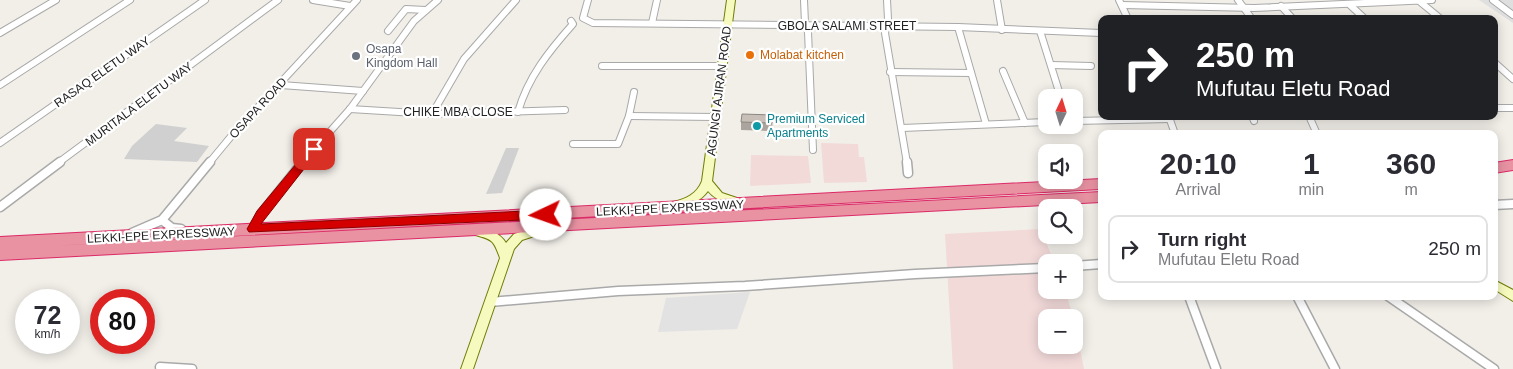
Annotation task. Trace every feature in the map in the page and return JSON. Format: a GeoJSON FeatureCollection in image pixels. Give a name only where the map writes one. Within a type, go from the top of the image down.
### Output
{"type":"FeatureCollection","features":[{"type":"Feature","properties":{"kind":"highway"},"geometry":{"type":"LineString","coordinates":[[1498,166],[1513,164]]}},
{"type":"Feature","properties":{"kind":"highway"},"geometry":{"type":"LineString","coordinates":[[1498,177],[1513,176]]}},
{"type":"Feature","properties":{"kind":"highway","name":"LEKKI-EPE EXPRESSWAY"},"geometry":{"type":"LineString","coordinates":[[0,243],[1098,184]]}},
{"type":"Feature","properties":{"kind":"highway","name":"LEKKI-EPE EXPRESSWAY"},"geometry":{"type":"LineString","coordinates":[[0,254],[1098,198]]}},
{"type":"Feature","properties":{"kind":"street"},"geometry":{"type":"LineString","coordinates":[[0,33],[56,0]]}},
{"type":"Feature","properties":{"kind":"street"},"geometry":{"type":"LineString","coordinates":[[0,85],[130,0]]}},
{"type":"Feature","properties":{"kind":"street","name":"RASAQ ELETU WAY"},"geometry":{"type":"LineString","coordinates":[[0,143],[205,0]]}},
{"type":"Feature","properties":{"kind":"street","name":"MURITALA ELETU WAY"},"geometry":{"type":"LineString","coordinates":[[0,207],[278,0]]}},
{"type":"Feature","properties":{"kind":"street"},"geometry":{"type":"LineString","coordinates":[[314,0],[350,6]]}},
{"type":"Feature","properties":{"kind":"street","name":"OSAPA ROAD"},"geometry":{"type":"LineString","coordinates":[[162,220],[233,134],[281,85],[357,0]]}},
{"type":"Feature","properties":{"kind":"street"},"geometry":{"type":"LineString","coordinates":[[253,229],[261,214],[323,138],[350,109],[425,10],[438,0]]}},
{"type":"Feature","properties":{"kind":"street"},"geometry":{"type":"LineString","coordinates":[[432,114],[464,59],[516,0]]}},
{"type":"Feature","properties":{"kind":"street","name":"GBOLA SALAMI STREET"},"geometry":{"type":"LineString","coordinates":[[588,0],[583,18],[593,23],[958,27],[1098,33]]}},
{"type":"Feature","properties":{"kind":"street"},"geometry":{"type":"LineString","coordinates":[[652,23],[656,0]]}},
{"type":"Feature","properties":{"kind":"street","name":"AGUNGI AJIRAN ROAD"},"geometry":{"type":"LineString","coordinates":[[708,181],[732,0]]}},
{"type":"Feature","properties":{"kind":"street"},"geometry":{"type":"LineString","coordinates":[[804,0],[813,150]]}},
{"type":"Feature","properties":{"kind":"street"},"geometry":{"type":"LineString","coordinates":[[887,0],[888,19],[885,26],[890,72],[902,128],[908,173]]}},
{"type":"Feature","properties":{"kind":"street"},"geometry":{"type":"LineString","coordinates":[[997,0],[1002,30]]}},
{"type":"Feature","properties":{"kind":"street"},"geometry":{"type":"LineString","coordinates":[[1238,0],[1249,15]]}},
{"type":"Feature","properties":{"kind":"street"},"geometry":{"type":"LineString","coordinates":[[1319,0],[1325,6]]}},
{"type":"Feature","properties":{"kind":"street"},"geometry":{"type":"LineString","coordinates":[[1126,15],[1120,3],[1244,8],[1350,5],[1432,0]]}},
{"type":"Feature","properties":{"kind":"street"},"geometry":{"type":"LineString","coordinates":[[1493,0],[1513,15]]}},
{"type":"Feature","properties":{"kind":"street"},"geometry":{"type":"LineString","coordinates":[[1420,1],[1436,15]]}},
{"type":"Feature","properties":{"kind":"street"},"geometry":{"type":"LineString","coordinates":[[1350,5],[1361,15]]}},
{"type":"Feature","properties":{"kind":"street"},"geometry":{"type":"LineString","coordinates":[[1281,6],[1289,15]]}},
{"type":"Feature","properties":{"kind":"street"},"geometry":{"type":"LineString","coordinates":[[388,31],[406,9],[425,10]]}},
{"type":"Feature","properties":{"kind":"street"},"geometry":{"type":"LineString","coordinates":[[518,112],[523,92],[538,64],[572,24],[570,21]]}},
{"type":"Feature","properties":{"kind":"street"},"geometry":{"type":"LineString","coordinates":[[958,27],[970,74],[986,124]]}},
{"type":"Feature","properties":{"kind":"street"},"geometry":{"type":"LineString","coordinates":[[1040,31],[1058,89]]}},
{"type":"Feature","properties":{"kind":"street"},"geometry":{"type":"LineString","coordinates":[[1051,65],[1091,66]]}},
{"type":"Feature","properties":{"kind":"street"},"geometry":{"type":"LineString","coordinates":[[602,66],[723,66]]}},
{"type":"Feature","properties":{"kind":"street"},"geometry":{"type":"LineString","coordinates":[[1498,66],[1513,79]]}},
{"type":"Feature","properties":{"kind":"street"},"geometry":{"type":"LineString","coordinates":[[1003,71],[1025,123]]}},
{"type":"Feature","properties":{"kind":"street"},"geometry":{"type":"LineString","coordinates":[[890,72],[970,74]]}},
{"type":"Feature","properties":{"kind":"street"},"geometry":{"type":"LineString","coordinates":[[281,85],[363,91]]}},
{"type":"Feature","properties":{"kind":"street"},"geometry":{"type":"LineString","coordinates":[[573,144],[618,144],[629,116],[634,92]]}},
{"type":"Feature","properties":{"kind":"street"},"geometry":{"type":"LineString","coordinates":[[1498,108],[1513,108]]}},
{"type":"Feature","properties":{"kind":"street","name":"CHIKE MBA CLOSE"},"geometry":{"type":"LineString","coordinates":[[350,109],[432,114],[565,110]]}},
{"type":"Feature","properties":{"kind":"street"},"geometry":{"type":"LineString","coordinates":[[629,116],[715,117]]}},
{"type":"Feature","properties":{"kind":"street"},"geometry":{"type":"LineString","coordinates":[[1083,121],[1106,120]]}},
{"type":"Feature","properties":{"kind":"street"},"geometry":{"type":"LineString","coordinates":[[1312,120],[1319,130]]}},
{"type":"Feature","properties":{"kind":"street"},"geometry":{"type":"LineString","coordinates":[[902,128],[1038,122]]}},
{"type":"Feature","properties":{"kind":"street"},"geometry":{"type":"LineString","coordinates":[[1314,124],[1316,130]]}},
{"type":"Feature","properties":{"kind":"street"},"geometry":{"type":"LineString","coordinates":[[708,181],[711,190],[716,194],[742,204]]}},
{"type":"Feature","properties":{"kind":"street"},"geometry":{"type":"LineString","coordinates":[[659,209],[693,200],[704,191],[708,181]]}},
{"type":"Feature","properties":{"kind":"street"},"geometry":{"type":"LineString","coordinates":[[1498,205],[1513,204]]}},
{"type":"Feature","properties":{"kind":"street"},"geometry":{"type":"LineString","coordinates":[[105,238],[135,232],[162,220],[172,228],[202,232]]}},
{"type":"Feature","properties":{"kind":"street"},"geometry":{"type":"LineString","coordinates":[[467,369],[504,256],[512,242],[525,234],[568,224]]}},
{"type":"Feature","properties":{"kind":"street"},"geometry":{"type":"LineString","coordinates":[[458,230],[474,231],[494,236],[502,244],[504,256]]}},
{"type":"Feature","properties":{"kind":"street"},"geometry":{"type":"LineString","coordinates":[[1083,265],[1098,264]]}},
{"type":"Feature","properties":{"kind":"street"},"geometry":{"type":"LineString","coordinates":[[490,302],[618,291],[744,286],[915,274],[1038,268]]}},
{"type":"Feature","properties":{"kind":"street"},"geometry":{"type":"LineString","coordinates":[[1498,287],[1513,296]]}},
{"type":"Feature","properties":{"kind":"street"},"geometry":{"type":"LineString","coordinates":[[1190,300],[1216,369]]}},
{"type":"Feature","properties":{"kind":"street"},"geometry":{"type":"LineString","coordinates":[[1300,300],[1335,369]]}},
{"type":"Feature","properties":{"kind":"street"},"geometry":{"type":"LineString","coordinates":[[1394,300],[1494,369]]}},
{"type":"Feature","properties":{"kind":"street"},"geometry":{"type":"LineString","coordinates":[[160,367],[192,369]]}},
{"type":"Feature","properties":{"kind":"shaded area"},"geometry":{"type":"Polygon","coordinates":[[[1479,0],[1513,0],[1513,23],[1479,0]]]}},
{"type":"Feature","properties":{"kind":"shaded area"},"geometry":{"type":"Polygon","coordinates":[[[156,124],[187,128],[174,141],[209,146],[197,162],[124,159],[132,146],[156,124]]]}},
{"type":"Feature","properties":{"kind":"shaded area"},"geometry":{"type":"Polygon","coordinates":[[[821,143],[858,144],[859,157],[864,157],[867,182],[824,183],[821,143]]]}},
{"type":"Feature","properties":{"kind":"shaded area"},"geometry":{"type":"Polygon","coordinates":[[[506,148],[519,148],[502,193],[486,194],[506,148]]]}},
{"type":"Feature","properties":{"kind":"shaded area"},"geometry":{"type":"Polygon","coordinates":[[[751,155],[808,156],[811,183],[750,186],[751,155]]]}},
{"type":"Feature","properties":{"kind":"shaded area"},"geometry":{"type":"Polygon","coordinates":[[[1038,229],[1038,244],[1047,244],[1051,254],[1038,254],[1038,299],[1068,299],[1071,309],[1038,309],[1038,354],[1081,354],[1084,369],[953,369],[945,234],[1038,229]]]}},
{"type":"Feature","properties":{"kind":"shaded area"},"geometry":{"type":"Polygon","coordinates":[[[750,292],[737,329],[658,332],[666,298],[750,292]]]}},
{"type":"Feature","properties":{"kind":"building"},"geometry":{"type":"Polygon","coordinates":[[[742,114],[773,115],[772,123],[741,122],[742,114]]]}},
{"type":"Feature","properties":{"kind":"place","name":"Molabat kitchen"},"geometry":{"type":"Point","coordinates":[750,55]}},
{"type":"Feature","properties":{"kind":"place","name":"Osapa Kingdom Hall"},"geometry":{"type":"Point","coordinates":[356,56]}},
{"type":"Feature","properties":{"kind":"place","name":"Premium Serviced Apartments"},"geometry":{"type":"Point","coordinates":[757,126]}},
{"type":"Feature","properties":{"kind":"route"},"geometry":{"type":"LineString","coordinates":[[314,149],[261,214],[253,229],[546,215]]}}]}
